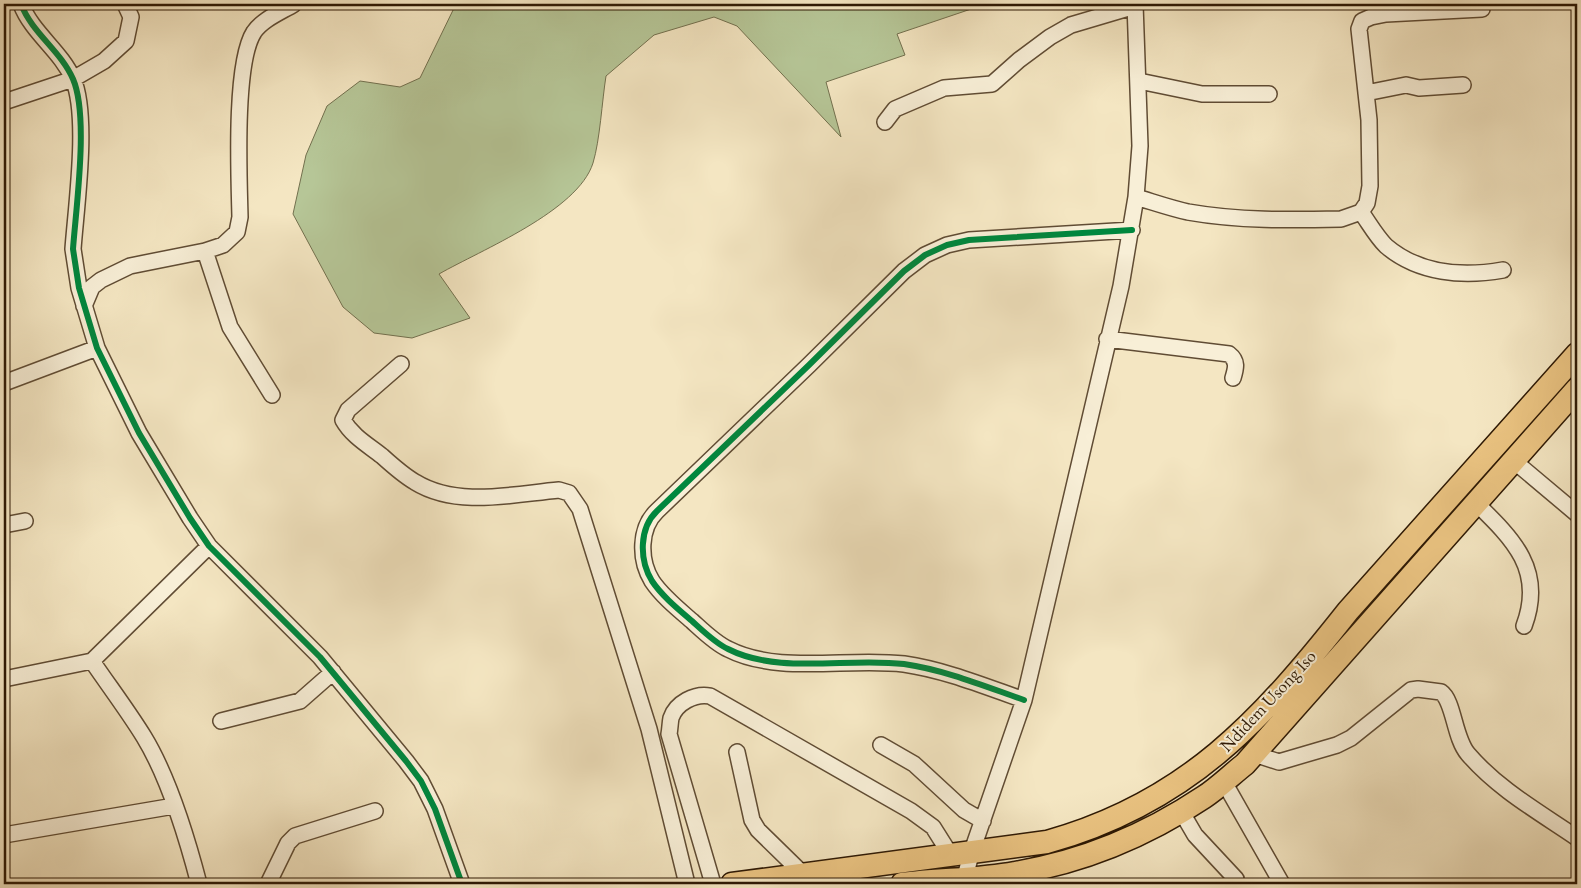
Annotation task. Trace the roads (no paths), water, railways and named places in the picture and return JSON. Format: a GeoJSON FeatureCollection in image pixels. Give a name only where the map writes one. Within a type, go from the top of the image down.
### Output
{"type":"FeatureCollection","features":[{"type":"Feature","properties":{"kind":"highway","name":"Ndidem Usong Iso"},"geometry":{"type":"LineString","coordinates":[[732,884],[1047,842],[1086,831],[1151,800],[1191,776],[1219,754],[1254,721],[1314,654],[1348,611],[1577,354]]}},
{"type":"Feature","properties":{"kind":"highway","name":"Ndidem Usong Iso"},"geometry":{"type":"LineString","coordinates":[[902,884],[964,881],[1015,873],[1060,863],[1109,847],[1144,832],[1181,811],[1224,782],[1254,754],[1577,389]]}},
{"type":"Feature","properties":{"kind":"street"},"geometry":{"type":"LineString","coordinates":[[21,4],[35,29],[73,79],[79,110],[80,145],[72,249],[84,306],[97,348],[139,433],[209,546],[333,672],[421,781],[435,809],[462,884]]}},
{"type":"Feature","properties":{"kind":"street"},"geometry":{"type":"LineString","coordinates":[[4,102],[73,79],[104,61],[126,41],[131,18],[125,4]]}},
{"type":"Feature","properties":{"kind":"street"},"geometry":{"type":"LineString","coordinates":[[84,306],[92,287],[113,274],[139,264],[205,251],[232,239],[239,224],[240,104],[243,61],[248,44],[260,25],[294,4]]}},
{"type":"Feature","properties":{"kind":"street"},"geometry":{"type":"LineString","coordinates":[[885,122],[895,109],[944,88],[992,84],[1019,60],[1050,37],[1089,18],[1135,5],[1140,146],[1132,230],[1121,286],[1107,339],[1024,700],[983,821],[961,853],[964,881]]}},
{"type":"Feature","properties":{"kind":"street"},"geometry":{"type":"LineString","coordinates":[[1136,197],[1186,212],[1264,220],[1341,219],[1361,212],[1367,203],[1370,186],[1369,120],[1359,29],[1365,19],[1386,14],[1482,9]]}},
{"type":"Feature","properties":{"kind":"street"},"geometry":{"type":"LineString","coordinates":[[1139,81],[1202,94],[1269,94]]}},
{"type":"Feature","properties":{"kind":"street"},"geometry":{"type":"LineString","coordinates":[[1366,93],[1406,85],[1419,88],[1463,85]]}},
{"type":"Feature","properties":{"kind":"street"},"geometry":{"type":"LineString","coordinates":[[1361,212],[1386,245],[1413,264],[1445,272],[1471,274],[1503,270]]}},
{"type":"Feature","properties":{"kind":"street"},"geometry":{"type":"LineString","coordinates":[[1024,700],[937,670],[903,664],[808,664],[763,660],[728,649],[673,604],[652,580],[644,562],[644,531],[648,519],[904,271],[925,255],[947,245],[969,240],[1132,230]]}},
{"type":"Feature","properties":{"kind":"street"},"geometry":{"type":"LineString","coordinates":[[205,251],[230,327],[272,395]]}},
{"type":"Feature","properties":{"kind":"street"},"geometry":{"type":"LineString","coordinates":[[1107,339],[1229,354],[1234,358],[1236,366],[1233,378]]}},
{"type":"Feature","properties":{"kind":"street"},"geometry":{"type":"LineString","coordinates":[[4,382],[97,348]]}},
{"type":"Feature","properties":{"kind":"street"},"geometry":{"type":"LineString","coordinates":[[401,364],[348,410],[343,420],[348,430],[394,468],[416,483],[436,492],[458,497],[559,490],[569,493],[580,509],[649,729],[687,884]]}},
{"type":"Feature","properties":{"kind":"street"},"geometry":{"type":"LineString","coordinates":[[1514,461],[1577,514]]}},
{"type":"Feature","properties":{"kind":"street"},"geometry":{"type":"LineString","coordinates":[[1476,503],[1519,549],[1525,562],[1530,604],[1524,626]]}},
{"type":"Feature","properties":{"kind":"street"},"geometry":{"type":"LineString","coordinates":[[4,525],[25,521]]}},
{"type":"Feature","properties":{"kind":"street"},"geometry":{"type":"LineString","coordinates":[[4,679],[92,661],[209,546]]}},
{"type":"Feature","properties":{"kind":"street"},"geometry":{"type":"LineString","coordinates":[[92,661],[144,737],[160,766],[199,884]]}},
{"type":"Feature","properties":{"kind":"street"},"geometry":{"type":"LineString","coordinates":[[221,721],[300,701],[333,672]]}},
{"type":"Feature","properties":{"kind":"street"},"geometry":{"type":"LineString","coordinates":[[1254,754],[1279,762],[1295,759],[1351,738],[1411,690],[1418,688],[1441,692],[1447,697],[1459,738],[1467,752],[1497,784],[1577,838]]}},
{"type":"Feature","properties":{"kind":"street"},"geometry":{"type":"LineString","coordinates":[[713,884],[669,734],[672,716],[692,696],[697,695],[710,696],[912,811],[933,827],[961,853]]}},
{"type":"Feature","properties":{"kind":"street"},"geometry":{"type":"LineString","coordinates":[[881,744],[914,764],[964,810],[983,821]]}},
{"type":"Feature","properties":{"kind":"street"},"geometry":{"type":"LineString","coordinates":[[738,752],[752,820],[758,830],[803,874]]}},
{"type":"Feature","properties":{"kind":"street"},"geometry":{"type":"LineString","coordinates":[[1224,782],[1282,884]]}},
{"type":"Feature","properties":{"kind":"street"},"geometry":{"type":"LineString","coordinates":[[4,835],[174,806]]}},
{"type":"Feature","properties":{"kind":"street"},"geometry":{"type":"LineString","coordinates":[[268,884],[288,843],[295,836],[375,811]]}},
{"type":"Feature","properties":{"kind":"street"},"geometry":{"type":"LineString","coordinates":[[1181,811],[1195,835],[1236,879]]}}]}
